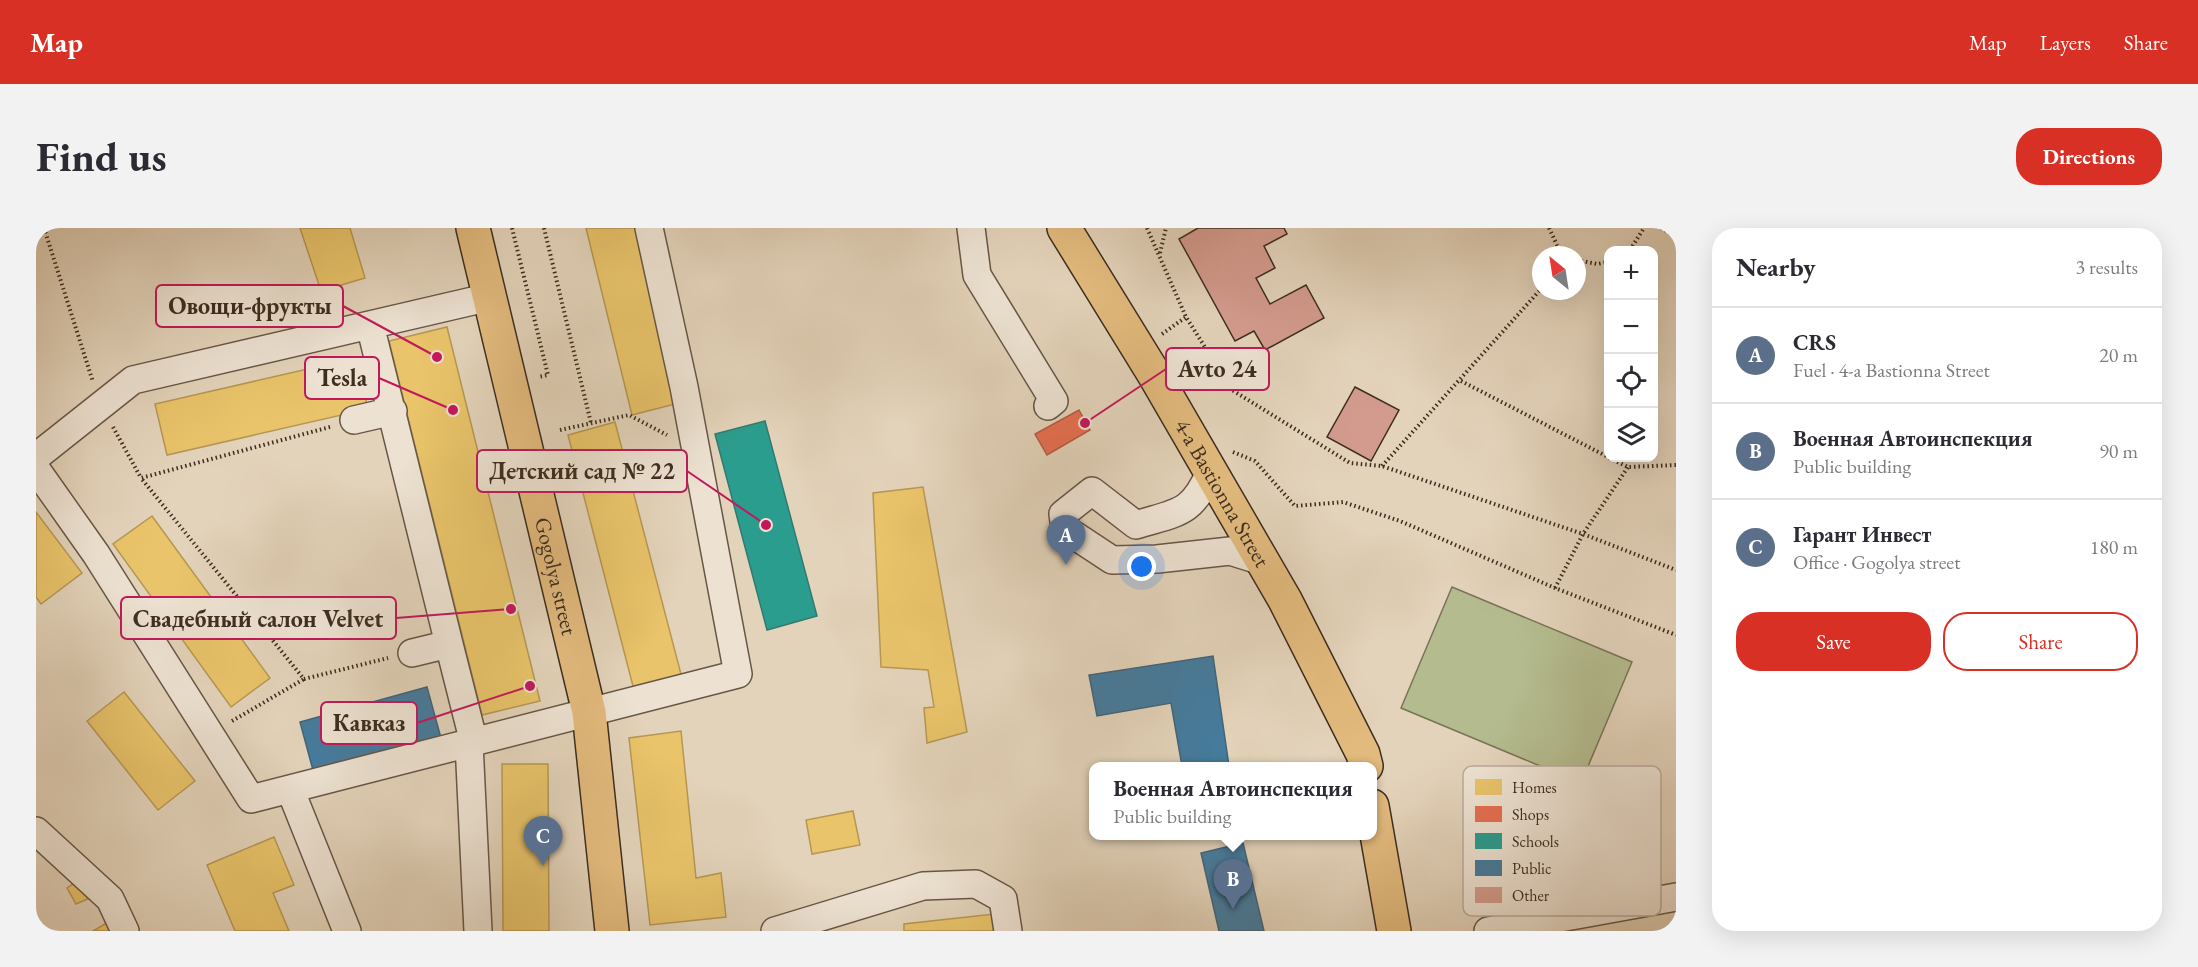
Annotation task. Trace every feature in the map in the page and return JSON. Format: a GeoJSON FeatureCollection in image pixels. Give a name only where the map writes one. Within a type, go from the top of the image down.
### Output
{"type":"FeatureCollection","features":[{"type":"Feature","properties":{"kind":"main road","name":"Gogolya street"},"geometry":{"type":"LineString","coordinates":[[473,228],[476,301],[589,712],[612,931]]}},
{"type":"Feature","properties":{"kind":"main road","name":"4-a Bastionna Street"},"geometry":{"type":"LineString","coordinates":[[1064,228],[1155,374],[1220,461],[1262,561],[1285,600],[1358,744],[1364,762]]}},
{"type":"Feature","properties":{"kind":"main road"},"geometry":{"type":"LineString","coordinates":[[1377,834],[1394,931]]}},
{"type":"Feature","properties":{"kind":"street"},"geometry":{"type":"LineString","coordinates":[[36,470],[96,554],[251,799],[470,737],[589,712],[738,674],[649,228]]}},
{"type":"Feature","properties":{"kind":"street"},"geometry":{"type":"LineString","coordinates":[[971,228],[977,274],[1054,401],[1048,406]]}},
{"type":"Feature","properties":{"kind":"street"},"geometry":{"type":"LineString","coordinates":[[36,457],[100,404],[134,380],[476,301]]}},
{"type":"Feature","properties":{"kind":"street"},"geometry":{"type":"LineString","coordinates":[[370,325],[393,411],[470,737],[478,931]]}},
{"type":"Feature","properties":{"kind":"street"},"geometry":{"type":"LineString","coordinates":[[354,420],[393,411]]}},
{"type":"Feature","properties":{"kind":"street"},"geometry":{"type":"LineString","coordinates":[[1220,461],[1200,497],[1185,510],[1136,525],[1092,491],[1063,514],[1065,529],[1112,560],[1157,559],[1230,551],[1262,561]]}},
{"type":"Feature","properties":{"kind":"street"},"geometry":{"type":"LineString","coordinates":[[412,653],[449,644]]}},
{"type":"Feature","properties":{"kind":"street"},"geometry":{"type":"LineString","coordinates":[[290,789],[346,931]]}},
{"type":"Feature","properties":{"kind":"street"},"geometry":{"type":"LineString","coordinates":[[36,831],[110,900],[125,931]]}},
{"type":"Feature","properties":{"kind":"street"},"geometry":{"type":"LineString","coordinates":[[776,931],[923,886],[976,884],[1003,899],[1008,931]]}},
{"type":"Feature","properties":{"kind":"street"},"geometry":{"type":"LineString","coordinates":[[1661,900],[1676,897]]}},
{"type":"Feature","properties":{"kind":"street"},"geometry":{"type":"LineString","coordinates":[[1488,931],[1571,916]]}},
{"type":"Feature","properties":{"kind":"path"},"geometry":{"type":"LineString","coordinates":[[44,228],[100,404],[141,478],[304,679]]}},
{"type":"Feature","properties":{"kind":"path"},"geometry":{"type":"LineString","coordinates":[[544,228],[591,423]]}},
{"type":"Feature","properties":{"kind":"path"},"geometry":{"type":"LineString","coordinates":[[1148,228],[1186,317],[1232,390],[1350,463],[1382,466],[1583,534],[1676,570]]}},
{"type":"Feature","properties":{"kind":"path"},"geometry":{"type":"LineString","coordinates":[[1160,254],[1166,228]]}},
{"type":"Feature","properties":{"kind":"path"},"geometry":{"type":"LineString","coordinates":[[1549,228],[1559,246]]}},
{"type":"Feature","properties":{"kind":"path"},"geometry":{"type":"LineString","coordinates":[[1633,246],[1644,228]]}},
{"type":"Feature","properties":{"kind":"path"},"geometry":{"type":"LineString","coordinates":[[1661,228],[1676,236]]}},
{"type":"Feature","properties":{"kind":"path"},"geometry":{"type":"LineString","coordinates":[[1586,262],[1604,263]]}},
{"type":"Feature","properties":{"kind":"path"},"geometry":{"type":"LineString","coordinates":[[1382,466],[1461,381],[1532,299]]}},
{"type":"Feature","properties":{"kind":"path"},"geometry":{"type":"LineString","coordinates":[[1161,334],[1186,317]]}},
{"type":"Feature","properties":{"kind":"path"},"geometry":{"type":"LineString","coordinates":[[1461,381],[1604,454]]}},
{"type":"Feature","properties":{"kind":"path"},"geometry":{"type":"LineString","coordinates":[[560,429],[629,415],[695,450]]}},
{"type":"Feature","properties":{"kind":"path"},"geometry":{"type":"LineString","coordinates":[[141,478],[354,420]]}},
{"type":"Feature","properties":{"kind":"path"},"geometry":{"type":"LineString","coordinates":[[1220,461],[1255,460],[1295,506],[1343,502],[1400,521],[1555,588],[1676,635]]}},
{"type":"Feature","properties":{"kind":"path"},"geometry":{"type":"LineString","coordinates":[[1618,462],[1628,467],[1676,465]]}},
{"type":"Feature","properties":{"kind":"path"},"geometry":{"type":"LineString","coordinates":[[1555,588],[1583,534],[1628,467]]}},
{"type":"Feature","properties":{"kind":"path"},"geometry":{"type":"LineString","coordinates":[[210,734],[304,679],[412,653]]}},
{"type":"Feature","properties":{"kind":"green space"},"geometry":{"type":"Polygon","coordinates":[[[1452,587],[1632,662],[1588,766],[1540,766],[1401,708],[1452,587]]]}},
{"type":"Feature","properties":{"kind":"building: Homes"},"geometry":{"type":"Polygon","coordinates":[[[300,228],[350,228],[365,278],[321,291],[300,228]]]}},
{"type":"Feature","properties":{"kind":"building: Homes"},"geometry":{"type":"Polygon","coordinates":[[[586,228],[635,228],[679,403],[632,415],[586,228]]]}},
{"type":"Feature","properties":{"kind":"building: Homes"},"geometry":{"type":"Polygon","coordinates":[[[447,327],[540,701],[482,715],[389,341],[447,327]]]}},
{"type":"Feature","properties":{"kind":"building: Homes"},"geometry":{"type":"Polygon","coordinates":[[[356,358],[368,409],[167,455],[155,404],[356,358]]]}},
{"type":"Feature","properties":{"kind":"building: Homes"},"geometry":{"type":"Polygon","coordinates":[[[615,422],[682,678],[634,690],[568,435],[615,422]]]}},
{"type":"Feature","properties":{"kind":"building: Homes"},"geometry":{"type":"Polygon","coordinates":[[[923,487],[967,732],[927,743],[924,708],[934,707],[928,670],[881,667],[873,493],[923,487]]]}},
{"type":"Feature","properties":{"kind":"building: Homes"},"geometry":{"type":"Polygon","coordinates":[[[36,512],[82,573],[41,604],[36,597],[36,512]]]}},
{"type":"Feature","properties":{"kind":"building: Homes"},"geometry":{"type":"Polygon","coordinates":[[[152,516],[270,678],[231,707],[113,544],[152,516]]]}},
{"type":"Feature","properties":{"kind":"building: Homes"},"geometry":{"type":"Polygon","coordinates":[[[124,692],[195,781],[158,810],[87,721],[124,692]]]}},
{"type":"Feature","properties":{"kind":"building: Homes"},"geometry":{"type":"Polygon","coordinates":[[[681,731],[696,878],[721,873],[726,917],[650,925],[629,738],[681,731]]]}},
{"type":"Feature","properties":{"kind":"building: Homes"},"geometry":{"type":"Polygon","coordinates":[[[502,764],[548,764],[549,931],[503,931],[502,764]]]}},
{"type":"Feature","properties":{"kind":"building: Homes"},"geometry":{"type":"Polygon","coordinates":[[[853,811],[860,845],[812,854],[806,820],[853,811]]]}},
{"type":"Feature","properties":{"kind":"building: Homes"},"geometry":{"type":"Polygon","coordinates":[[[274,837],[294,885],[273,893],[289,931],[235,931],[207,865],[274,837]]]}},
{"type":"Feature","properties":{"kind":"building: Homes"},"geometry":{"type":"Polygon","coordinates":[[[77,881],[88,899],[76,904],[67,888],[77,881]]]}},
{"type":"Feature","properties":{"kind":"building: Homes"},"geometry":{"type":"Polygon","coordinates":[[[994,914],[996,931],[904,931],[904,924],[994,914]]]}},
{"type":"Feature","properties":{"kind":"building: Homes"},"geometry":{"type":"Polygon","coordinates":[[[110,921],[116,931],[93,931],[110,921]]]}},
{"type":"Feature","properties":{"kind":"building: Shops"},"geometry":{"type":"Polygon","coordinates":[[[1079,410],[1090,430],[1047,455],[1035,434],[1079,410]]]}},
{"type":"Feature","properties":{"kind":"building: Schools"},"geometry":{"type":"Polygon","coordinates":[[[765,421],[817,616],[767,630],[715,434],[765,421]]]}},
{"type":"Feature","properties":{"kind":"building: Public"},"geometry":{"type":"Polygon","coordinates":[[[1213,656],[1228,762],[1181,762],[1171,703],[1097,716],[1089,675],[1213,656]]]}},
{"type":"Feature","properties":{"kind":"building: Public"},"geometry":{"type":"Polygon","coordinates":[[[427,687],[441,738],[314,774],[300,722],[427,687]]]}},
{"type":"Feature","properties":{"kind":"building: Public"},"geometry":{"type":"Polygon","coordinates":[[[1243,843],[1264,931],[1219,931],[1201,853],[1243,843]]]}},
{"type":"Feature","properties":{"kind":"building: Other"},"geometry":{"type":"Polygon","coordinates":[[[1198,228],[1284,228],[1287,234],[1264,246],[1275,268],[1256,278],[1270,304],[1306,285],[1324,318],[1265,350],[1254,331],[1235,341],[1179,239],[1198,228]]]}},
{"type":"Feature","properties":{"kind":"building: Other"},"geometry":{"type":"Polygon","coordinates":[[[1355,387],[1399,410],[1371,461],[1327,437],[1355,387]]]}},
{"type":"Feature","properties":{"kind":"place","name":"Овощи-фрукты"},"geometry":{"type":"Point","coordinates":[437,357]}},
{"type":"Feature","properties":{"kind":"place","name":"Tesla"},"geometry":{"type":"Point","coordinates":[453,410]}},
{"type":"Feature","properties":{"kind":"place","name":"Avto 24"},"geometry":{"type":"Point","coordinates":[1085,423]}},
{"type":"Feature","properties":{"kind":"place","name":"Детский сад № 22"},"geometry":{"type":"Point","coordinates":[766,525]}},
{"type":"Feature","properties":{"kind":"place","name":"CRS"},"geometry":{"type":"Point","coordinates":[1066,565]}},
{"type":"Feature","properties":{"kind":"place","name":"Свадебный салон Velvet"},"geometry":{"type":"Point","coordinates":[511,609]}},
{"type":"Feature","properties":{"kind":"place","name":"Кавказ"},"geometry":{"type":"Point","coordinates":[530,686]}},
{"type":"Feature","properties":{"kind":"place","name":"Гарант Инвест"},"geometry":{"type":"Point","coordinates":[543,866]}},
{"type":"Feature","properties":{"kind":"place","name":"Военная Автоинспекция"},"geometry":{"type":"Point","coordinates":[1233,909]}}]}
